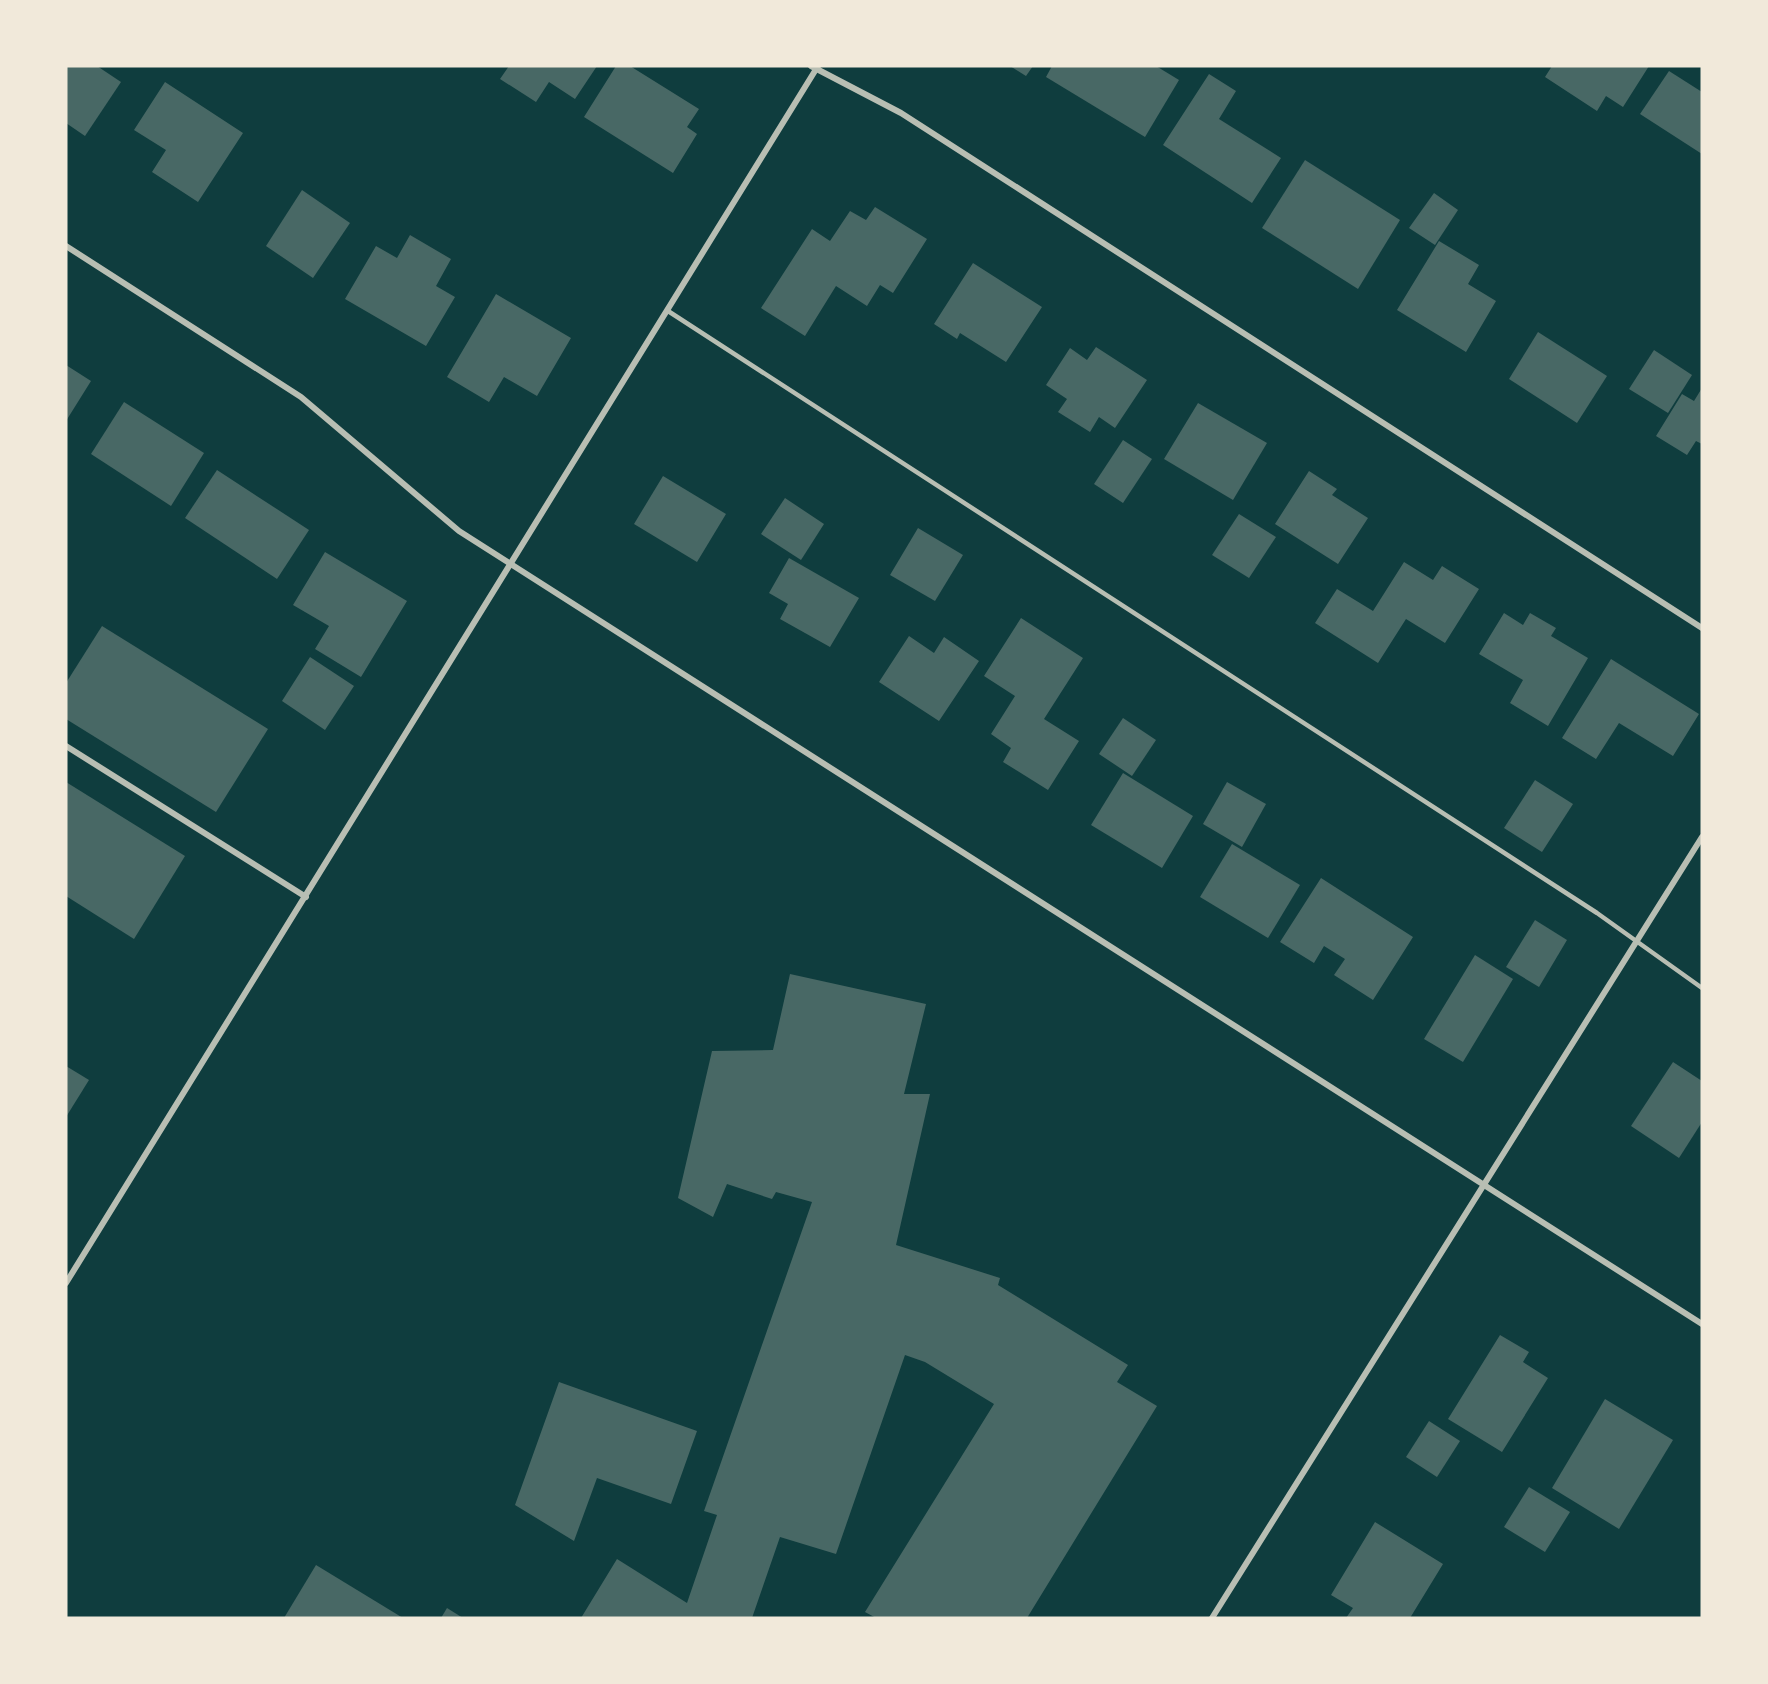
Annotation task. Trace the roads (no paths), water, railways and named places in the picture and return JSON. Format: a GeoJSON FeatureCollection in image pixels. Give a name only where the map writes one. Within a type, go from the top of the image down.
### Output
{"type":"FeatureCollection","features":[{"type":"Feature","properties":{"kind":"street"},"geometry":{"type":"LineString","coordinates":[[66,1283],[668,311],[815,67],[901,113],[1702,628]]}},
{"type":"Feature","properties":{"kind":"street"},"geometry":{"type":"LineString","coordinates":[[66,246],[301,397],[328,417],[439,515],[512,564],[1702,1324]]}},
{"type":"Feature","properties":{"kind":"street"},"geometry":{"type":"LineString","coordinates":[[66,746],[306,897]]}},
{"type":"Feature","properties":{"kind":"street"},"geometry":{"type":"LineString","coordinates":[[1212,1618],[1702,837]]}},
{"type":"Feature","properties":{"kind":"lane"},"geometry":{"type":"LineString","coordinates":[[668,311],[1637,941],[1702,988]]}}]}
